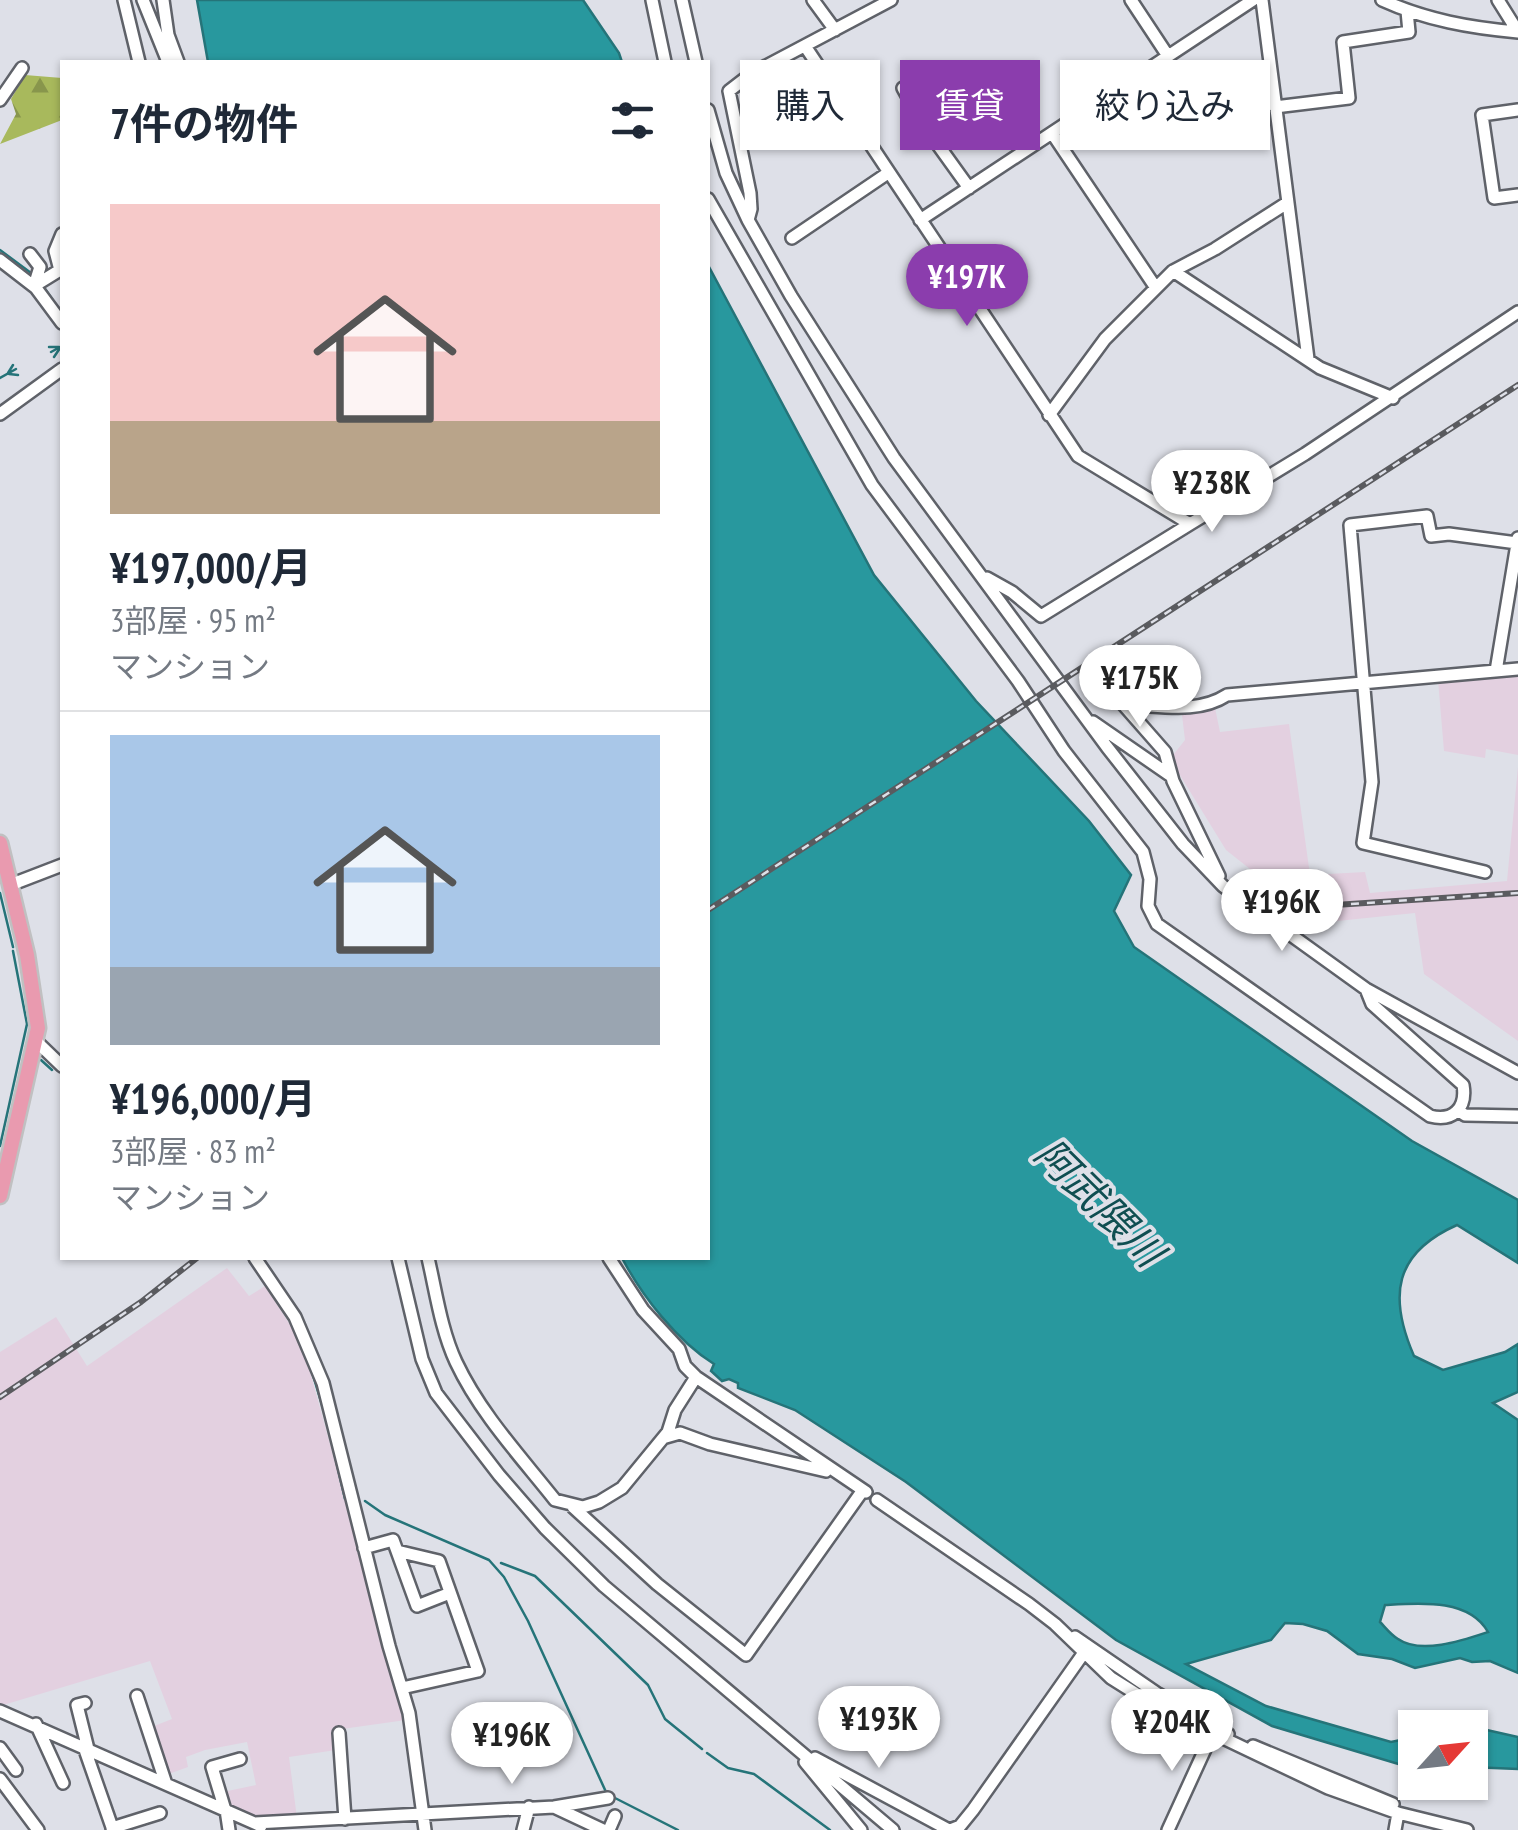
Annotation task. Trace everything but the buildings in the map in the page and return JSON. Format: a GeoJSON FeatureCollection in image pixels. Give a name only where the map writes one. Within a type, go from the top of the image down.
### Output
{"type":"FeatureCollection","features":[{"type":"Feature","properties":{"kind":"main road"},"geometry":{"type":"LineString","coordinates":[[0,843],[36,1002],[37,1042],[0,1196]]}},
{"type":"Feature","properties":{"kind":"street"},"geometry":{"type":"LineString","coordinates":[[124,0],[139,60]]}},
{"type":"Feature","properties":{"kind":"street"},"geometry":{"type":"LineString","coordinates":[[143,0],[167,60]]}},
{"type":"Feature","properties":{"kind":"street"},"geometry":{"type":"LineString","coordinates":[[163,0],[168,35],[177,60]]}},
{"type":"Feature","properties":{"kind":"street"},"geometry":{"type":"LineString","coordinates":[[652,0],[666,60]]}},
{"type":"Feature","properties":{"kind":"street"},"geometry":{"type":"LineString","coordinates":[[682,0],[696,60]]}},
{"type":"Feature","properties":{"kind":"street"},"geometry":{"type":"LineString","coordinates":[[813,0],[834,30]]}},
{"type":"Feature","properties":{"kind":"street"},"geometry":{"type":"LineString","coordinates":[[748,220],[750,193],[729,91],[751,74],[891,0]]}},
{"type":"Feature","properties":{"kind":"street"},"geometry":{"type":"LineString","coordinates":[[1131,0],[1168,56]]}},
{"type":"Feature","properties":{"kind":"street"},"geometry":{"type":"LineString","coordinates":[[920,220],[1252,0]]}},
{"type":"Feature","properties":{"kind":"street"},"geometry":{"type":"LineString","coordinates":[[1262,0],[1308,359]]}},
{"type":"Feature","properties":{"kind":"street"},"geometry":{"type":"LineString","coordinates":[[1382,0],[1452,24],[1518,32]]}},
{"type":"Feature","properties":{"kind":"street"},"geometry":{"type":"LineString","coordinates":[[1498,0],[1518,32]]}},
{"type":"Feature","properties":{"kind":"street"},"geometry":{"type":"LineString","coordinates":[[1275,107],[1349,98],[1343,42],[1410,32],[1407,11]]}},
{"type":"Feature","properties":{"kind":"street"},"geometry":{"type":"LineString","coordinates":[[805,46],[1078,456],[1190,524]]}},
{"type":"Feature","properties":{"kind":"street"},"geometry":{"type":"LineString","coordinates":[[0,100],[22,68]]}},
{"type":"Feature","properties":{"kind":"street"},"geometry":{"type":"LineString","coordinates":[[1518,110],[1482,115],[1494,198],[1518,195]]}},
{"type":"Feature","properties":{"kind":"street"},"geometry":{"type":"LineString","coordinates":[[710,117],[726,174],[748,220],[791,296],[894,458],[1183,844],[1223,886],[1366,989],[1518,1073]]}},
{"type":"Feature","properties":{"kind":"street"},"geometry":{"type":"LineString","coordinates":[[1052,133],[1156,288]]}},
{"type":"Feature","properties":{"kind":"street"},"geometry":{"type":"LineString","coordinates":[[942,150],[969,188]]}},
{"type":"Feature","properties":{"kind":"street"},"geometry":{"type":"LineString","coordinates":[[792,238],[888,173]]}},
{"type":"Feature","properties":{"kind":"street"},"geometry":{"type":"LineString","coordinates":[[710,202],[872,484],[1018,680],[1064,751],[1143,852],[1150,878],[1148,906],[1157,924],[1430,1116],[1446,1118],[1459,1111],[1465,1094],[1463,1085],[1372,1004],[1366,989]]}},
{"type":"Feature","properties":{"kind":"street"},"geometry":{"type":"LineString","coordinates":[[1049,414],[1106,339],[1173,271],[1215,250],[1286,203]]}},
{"type":"Feature","properties":{"kind":"street"},"geometry":{"type":"LineString","coordinates":[[34,286],[60,270],[55,251],[60,239]]}},
{"type":"Feature","properties":{"kind":"street"},"geometry":{"type":"LineString","coordinates":[[30,254],[40,267],[34,286]]}},
{"type":"Feature","properties":{"kind":"street"},"geometry":{"type":"LineString","coordinates":[[0,260],[57,304]]}},
{"type":"Feature","properties":{"kind":"street"},"geometry":{"type":"LineString","coordinates":[[1173,271],[1320,368],[1392,398]]}},
{"type":"Feature","properties":{"kind":"street"},"geometry":{"type":"LineString","coordinates":[[982,575],[1012,592],[1041,616],[1392,398],[1518,312]]}},
{"type":"Feature","properties":{"kind":"street"},"geometry":{"type":"LineString","coordinates":[[0,414],[60,370]]}},
{"type":"Feature","properties":{"kind":"street"},"geometry":{"type":"LineString","coordinates":[[1486,872],[1363,843],[1372,782],[1350,524],[1427,516],[1431,536],[1518,540],[1496,671]]}},
{"type":"Feature","properties":{"kind":"street"},"geometry":{"type":"LineString","coordinates":[[1223,886],[1171,776],[1164,752],[1122,704],[1121,698],[1130,690],[1150,706],[1173,708],[1212,704],[1228,695],[1518,669]]}},
{"type":"Feature","properties":{"kind":"street"},"geometry":{"type":"LineString","coordinates":[[1086,717],[1171,776]]}},
{"type":"Feature","properties":{"kind":"street"},"geometry":{"type":"LineString","coordinates":[[10,885],[60,866]]}},
{"type":"Feature","properties":{"kind":"street"},"geometry":{"type":"LineString","coordinates":[[37,1042],[60,1064]]}},
{"type":"Feature","properties":{"kind":"street"},"geometry":{"type":"LineString","coordinates":[[1459,1111],[1466,1116],[1518,1116]]}},
{"type":"Feature","properties":{"kind":"street"},"geometry":{"type":"LineString","coordinates":[[256,1260],[287,1304],[312,1351],[332,1414],[414,1732],[425,1830]]}},
{"type":"Feature","properties":{"kind":"street"},"geometry":{"type":"LineString","coordinates":[[398,1260],[426,1371],[442,1404],[545,1528],[685,1656],[893,1830]]}},
{"type":"Feature","properties":{"kind":"street"},"geometry":{"type":"LineString","coordinates":[[428,1260],[447,1339],[463,1375],[488,1416],[555,1500],[583,1507],[613,1495],[672,1424],[675,1410],[696,1377]]}},
{"type":"Feature","properties":{"kind":"street"},"geometry":{"type":"LineString","coordinates":[[611,1260],[643,1310],[679,1349],[685,1366],[696,1377],[960,1554],[1055,1624],[1158,1694],[1232,1736],[1434,1822]]}},
{"type":"Feature","properties":{"kind":"street"},"geometry":{"type":"LineString","coordinates":[[660,1439],[680,1433],[710,1444],[836,1473]]}},
{"type":"Feature","properties":{"kind":"street"},"geometry":{"type":"LineString","coordinates":[[573,1507],[657,1584],[746,1655],[869,1494]]}},
{"type":"Feature","properties":{"kind":"street"},"geometry":{"type":"LineString","coordinates":[[364,1548],[393,1540],[417,1606],[450,1593]]}},
{"type":"Feature","properties":{"kind":"street"},"geometry":{"type":"LineString","coordinates":[[397,1551],[439,1561],[478,1671],[402,1688]]}},
{"type":"Feature","properties":{"kind":"street"},"geometry":{"type":"LineString","coordinates":[[1055,1624],[1110,1678],[1212,1734],[1284,1769],[1398,1813],[1467,1830]]}},
{"type":"Feature","properties":{"kind":"street"},"geometry":{"type":"LineString","coordinates":[[798,1749],[956,1829],[1083,1654]]}},
{"type":"Feature","properties":{"kind":"street"},"geometry":{"type":"LineString","coordinates":[[137,1696],[166,1784]]}},
{"type":"Feature","properties":{"kind":"street"},"geometry":{"type":"LineString","coordinates":[[85,1703],[77,1706],[112,1829],[160,1813]]}},
{"type":"Feature","properties":{"kind":"street"},"geometry":{"type":"LineString","coordinates":[[0,1710],[272,1830]]}},
{"type":"Feature","properties":{"kind":"street"},"geometry":{"type":"LineString","coordinates":[[36,1724],[62,1783]]}},
{"type":"Feature","properties":{"kind":"street"},"geometry":{"type":"LineString","coordinates":[[339,1733],[346,1818]]}},
{"type":"Feature","properties":{"kind":"street"},"geometry":{"type":"LineString","coordinates":[[1168,1830],[1212,1734]]}},
{"type":"Feature","properties":{"kind":"street"},"geometry":{"type":"LineString","coordinates":[[0,1748],[38,1830]]}},
{"type":"Feature","properties":{"kind":"street"},"geometry":{"type":"LineString","coordinates":[[798,1749],[820,1784],[860,1830]]}},
{"type":"Feature","properties":{"kind":"street"},"geometry":{"type":"LineString","coordinates":[[229,1830],[212,1767],[240,1759]]}},
{"type":"Feature","properties":{"kind":"street"},"geometry":{"type":"LineString","coordinates":[[255,1823],[554,1806],[608,1798]]}},
{"type":"Feature","properties":{"kind":"street"},"geometry":{"type":"LineString","coordinates":[[554,1806],[606,1830],[615,1816]]}},
{"type":"Feature","properties":{"kind":"street"},"geometry":{"type":"LineString","coordinates":[[523,1830],[530,1807]]}},
{"type":"Feature","properties":{"kind":"street"},"geometry":{"type":"LineString","coordinates":[[1395,1830],[1398,1813]]}},
{"type":"Feature","properties":{"kind":"shaded area"},"geometry":{"type":"Polygon","coordinates":[[[1518,674],[1518,755],[1486,749],[1485,758],[1444,751],[1438,680],[1518,674]]]}},
{"type":"Feature","properties":{"kind":"shaded area"},"geometry":{"type":"Polygon","coordinates":[[[1215,708],[1220,732],[1289,724],[1310,875],[1365,872],[1370,893],[1507,881],[1518,767],[1518,1041],[1424,974],[1415,913],[1318,923],[1226,850],[1170,759],[1185,740],[1182,715],[1215,708]]]}},
{"type":"Feature","properties":{"kind":"shaded area"},"geometry":{"type":"Polygon","coordinates":[[[227,1268],[249,1296],[265,1286],[292,1328],[309,1368],[406,1720],[335,1730],[336,1750],[289,1757],[297,1818],[250,1818],[228,1807],[223,1792],[256,1785],[247,1742],[186,1757],[188,1767],[166,1775],[149,1728],[172,1719],[150,1661],[0,1706],[0,1352],[56,1317],[87,1366],[227,1268]]]}},
{"type":"Feature","properties":{"kind":"green space"},"geometry":{"type":"Polygon","coordinates":[[[25,75],[60,78],[60,121],[0,144],[16,114],[11,99],[25,75]]]}},
{"type":"Feature","properties":{"kind":"water"},"geometry":{"type":"Polygon","coordinates":[[[197,0],[583,0],[621,60],[208,60],[197,0]]]}},
{"type":"Feature","properties":{"kind":"water","name":"阿武隈川"},"geometry":{"type":"Polygon","coordinates":[[[710,269],[874,575],[976,701],[1089,821],[1131,875],[1114,911],[1134,947],[1412,1141],[1518,1200],[1518,1263],[1457,1225],[1420,1249],[1402,1278],[1400,1296],[1401,1314],[1414,1356],[1443,1370],[1505,1352],[1518,1344],[1518,1392],[1493,1403],[1518,1420],[1518,1673],[1490,1661],[1460,1658],[1415,1668],[1392,1659],[1358,1654],[1327,1631],[1285,1623],[1271,1640],[1186,1664],[1266,1706],[1391,1742],[1398,1741],[1398,1764],[1272,1726],[1116,1640],[906,1482],[795,1410],[738,1388],[738,1383],[729,1379],[722,1381],[711,1371],[714,1364],[662,1317],[623,1260],[710,1260],[710,269]],[[1385,1605],[1380,1622],[1395,1637],[1418,1646],[1443,1645],[1488,1632],[1469,1613],[1442,1605],[1385,1605]]]}},
{"type":"Feature","properties":{"kind":"water"},"geometry":{"type":"Polygon","coordinates":[[[1488,1730],[1518,1737],[1518,1769],[1488,1768],[1488,1730]]]}},
{"type":"Feature","properties":{"kind":"waterway"},"geometry":{"type":"LineString","coordinates":[[0,250],[31,273]]}},
{"type":"Feature","properties":{"kind":"waterway"},"geometry":{"type":"LineString","coordinates":[[43,286],[52,299]]}},
{"type":"Feature","properties":{"kind":"waterway"},"geometry":{"type":"LineString","coordinates":[[49,347],[59,347]]}},
{"type":"Feature","properties":{"kind":"waterway"},"geometry":{"type":"LineString","coordinates":[[51,352],[60,347]]}},
{"type":"Feature","properties":{"kind":"waterway"},"geometry":{"type":"LineString","coordinates":[[54,357],[60,348]]}},
{"type":"Feature","properties":{"kind":"waterway"},"geometry":{"type":"LineString","coordinates":[[8,373],[13,365]]}},
{"type":"Feature","properties":{"kind":"waterway"},"geometry":{"type":"LineString","coordinates":[[0,378],[16,369]]}},
{"type":"Feature","properties":{"kind":"waterway"},"geometry":{"type":"LineString","coordinates":[[9,374],[18,375]]}},
{"type":"Feature","properties":{"kind":"waterway"},"geometry":{"type":"LineString","coordinates":[[0,893],[13,947]]}},
{"type":"Feature","properties":{"kind":"waterway"},"geometry":{"type":"LineString","coordinates":[[0,1146],[27,1024],[13,951]]}},
{"type":"Feature","properties":{"kind":"waterway"},"geometry":{"type":"LineString","coordinates":[[41,1060],[52,1070]]}},
{"type":"Feature","properties":{"kind":"waterway"},"geometry":{"type":"LineString","coordinates":[[312,1372],[323,1408]]}},
{"type":"Feature","properties":{"kind":"waterway"},"geometry":{"type":"LineString","coordinates":[[330,1435],[345,1499]]}},
{"type":"Feature","properties":{"kind":"waterway"},"geometry":{"type":"LineString","coordinates":[[365,1501],[385,1515],[489,1560],[504,1577],[606,1792]]}},
{"type":"Feature","properties":{"kind":"waterway"},"geometry":{"type":"LineString","coordinates":[[501,1563],[535,1576],[648,1685],[665,1719],[702,1749]]}},
{"type":"Feature","properties":{"kind":"waterway"},"geometry":{"type":"LineString","coordinates":[[707,1753],[728,1768],[754,1774],[830,1830]]}},
{"type":"Feature","properties":{"kind":"waterway"},"geometry":{"type":"LineString","coordinates":[[615,1798],[678,1830]]}},
{"type":"Feature","properties":{"kind":"railway"},"geometry":{"type":"LineString","coordinates":[[710,909],[1518,385]]}},
{"type":"Feature","properties":{"kind":"railway"},"geometry":{"type":"LineString","coordinates":[[1335,905],[1518,893]]}},
{"type":"Feature","properties":{"kind":"railway"},"geometry":{"type":"LineString","coordinates":[[0,1397],[141,1302],[194,1260]]}}]}
